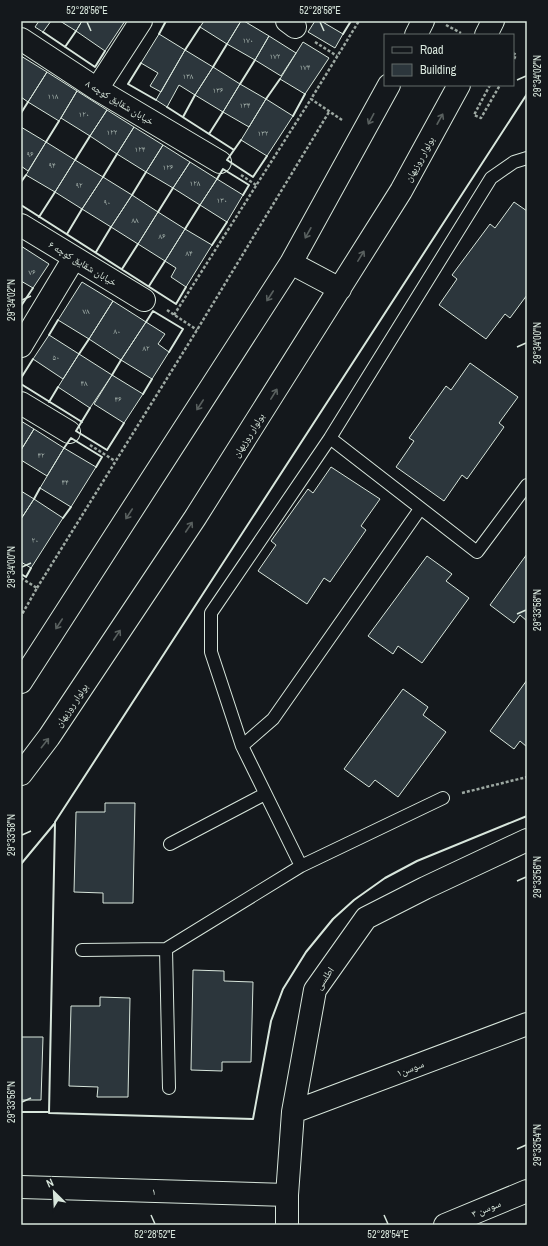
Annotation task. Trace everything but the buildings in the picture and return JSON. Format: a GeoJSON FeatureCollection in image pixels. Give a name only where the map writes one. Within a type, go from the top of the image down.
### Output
{"type":"FeatureCollection","features":[{"type":"Feature","properties":{"kind":"street"},"geometry":{"type":"LineString","coordinates":[[97,88],[141,21]]}},
{"type":"Feature","properties":{"kind":"street"},"geometry":{"type":"LineString","coordinates":[[416,34],[423,21]]}},
{"type":"Feature","properties":{"kind":"street"},"geometry":{"type":"LineString","coordinates":[[486,34],[493,21]]}},
{"type":"Feature","properties":{"kind":"street","name":"خیابان شقایق کوچه ۸"},"geometry":{"type":"LineString","coordinates":[[21,39],[97,88],[220,162]]}},
{"type":"Feature","properties":{"kind":"street"},"geometry":{"type":"LineString","coordinates":[[21,682],[291,263],[388,86]]}},
{"type":"Feature","properties":{"kind":"street","name":"بولوار روزبهان"},"geometry":{"type":"LineString","coordinates":[[21,774],[49,737],[191,525],[401,191],[458,86]]}},
{"type":"Feature","properties":{"kind":"street","name":"خیابان شقایق کوچه ۶"},"geometry":{"type":"LineString","coordinates":[[21,225],[144,300]]}},
{"type":"Feature","properties":{"kind":"street"},"geometry":{"type":"LineString","coordinates":[[21,346],[74,258]]}},
{"type":"Feature","properties":{"kind":"street"},"geometry":{"type":"LineString","coordinates":[[291,263],[340,289]]}},
{"type":"Feature","properties":{"kind":"street"},"geometry":{"type":"LineString","coordinates":[[21,403],[69,432]]}},
{"type":"Feature","properties":{"kind":"street","name":"اطلسی"},"geometry":{"type":"LineString","coordinates":[[286,1225],[293,1112],[315,990],[366,918],[527,840]]}},
{"type":"Feature","properties":{"kind":"street","name":"سوسن۱"},"geometry":{"type":"LineString","coordinates":[[293,1112],[527,1024]]}},
{"type":"Feature","properties":{"kind":"street","name":"۱"},"geometry":{"type":"LineString","coordinates":[[21,1187],[287,1195]]}},
{"type":"Feature","properties":{"kind":"street","name":"سوسن ۳"},"geometry":{"type":"LineString","coordinates":[[445,1225],[527,1191]]}},
{"type":"Feature","properties":{"kind":"lane"},"geometry":{"type":"LineString","coordinates":[[301,866],[242,746],[211,652],[210,613],[330,438],[491,178],[514,162],[527,158]]}},
{"type":"Feature","properties":{"kind":"lane"},"geometry":{"type":"LineString","coordinates":[[330,438],[477,552],[527,485]]}},
{"type":"Feature","properties":{"kind":"lane"},"geometry":{"type":"LineString","coordinates":[[242,746],[273,719],[420,509]]}},
{"type":"Feature","properties":{"kind":"lane"},"geometry":{"type":"LineString","coordinates":[[170,844],[265,794]]}},
{"type":"Feature","properties":{"kind":"lane"},"geometry":{"type":"LineString","coordinates":[[82,950],[166,949],[301,866],[443,798]]}},
{"type":"Feature","properties":{"kind":"lane"},"geometry":{"type":"LineString","coordinates":[[166,949],[169,1088]]}},
{"type":"Feature","properties":{"kind":"path"},"geometry":{"type":"LineString","coordinates":[[174,315],[359,21]]}},
{"type":"Feature","properties":{"kind":"path"},"geometry":{"type":"LineString","coordinates":[[445,24],[463,34]]}},
{"type":"Feature","properties":{"kind":"path"},"geometry":{"type":"LineString","coordinates":[[489,86],[474,115],[481,118],[499,86]]}},
{"type":"Feature","properties":{"kind":"path"},"geometry":{"type":"LineString","coordinates":[[21,616],[329,112],[311,99]]}},
{"type":"Feature","properties":{"kind":"path"},"geometry":{"type":"LineString","coordinates":[[144,300],[158,305],[197,330]]}},
{"type":"Feature","properties":{"kind":"path"},"geometry":{"type":"LineString","coordinates":[[69,432],[115,460]]}},
{"type":"Feature","properties":{"kind":"path"},"geometry":{"type":"LineString","coordinates":[[21,578],[37,588]]}},
{"type":"Feature","properties":{"kind":"path"},"geometry":{"type":"LineString","coordinates":[[443,798],[527,777]]}},
{"type":"Feature","properties":{"kind":"wall"},"geometry":{"type":"LineString","coordinates":[[159,34],[166,21]]}},
{"type":"Feature","properties":{"kind":"wall"},"geometry":{"type":"LineString","coordinates":[[343,34],[351,21]]}},
{"type":"Feature","properties":{"kind":"wall"},"geometry":{"type":"LineString","coordinates":[[185,50],[200,27]]}},
{"type":"Feature","properties":{"kind":"wall"},"geometry":{"type":"LineString","coordinates":[[65,47],[76,31]]}},
{"type":"Feature","properties":{"kind":"wall"},"geometry":{"type":"LineString","coordinates":[[43,32],[95,67],[105,51]]}},
{"type":"Feature","properties":{"kind":"wall"},"geometry":{"type":"LineString","coordinates":[[213,67],[227,44]]}},
{"type":"Feature","properties":{"kind":"wall"},"geometry":{"type":"LineString","coordinates":[[240,84],[255,60]]}},
{"type":"Feature","properties":{"kind":"wall"},"geometry":{"type":"LineString","coordinates":[[141,63],[128,84],[156,100]]}},
{"type":"Feature","properties":{"kind":"wall"},"geometry":{"type":"LineString","coordinates":[[266,99],[280,79]]}},
{"type":"Feature","properties":{"kind":"wall"},"geometry":{"type":"LineString","coordinates":[[293,116],[305,94]]}},
{"type":"Feature","properties":{"kind":"wall"},"geometry":{"type":"LineString","coordinates":[[527,94],[55,822],[49,1113],[253,1119],[271,1021],[283,989],[306,952],[333,919],[354,900],[385,878],[417,861],[527,816]]}},
{"type":"Feature","properties":{"kind":"wall"},"geometry":{"type":"LineString","coordinates":[[183,117],[195,95]]}},
{"type":"Feature","properties":{"kind":"wall"},"geometry":{"type":"LineString","coordinates":[[21,113],[28,102]]}},
{"type":"Feature","properties":{"kind":"wall"},"geometry":{"type":"LineString","coordinates":[[167,107],[234,150]]}},
{"type":"Feature","properties":{"kind":"wall"},"geometry":{"type":"LineString","coordinates":[[209,134],[223,112]]}},
{"type":"Feature","properties":{"kind":"wall"},"geometry":{"type":"LineString","coordinates":[[46,142],[59,121]]}},
{"type":"Feature","properties":{"kind":"wall"},"geometry":{"type":"LineString","coordinates":[[75,160],[90,136]]}},
{"type":"Feature","properties":{"kind":"wall"},"geometry":{"type":"LineString","coordinates":[[241,140],[227,160],[253,177],[267,156]]}},
{"type":"Feature","properties":{"kind":"wall"},"geometry":{"type":"LineString","coordinates":[[103,177],[117,154]]}},
{"type":"Feature","properties":{"kind":"wall"},"geometry":{"type":"LineString","coordinates":[[217,179],[223,169],[249,185],[243,195]]}},
{"type":"Feature","properties":{"kind":"wall"},"geometry":{"type":"LineString","coordinates":[[132,195],[146,172]]}},
{"type":"Feature","properties":{"kind":"wall"},"geometry":{"type":"LineString","coordinates":[[21,182],[26,175]]}},
{"type":"Feature","properties":{"kind":"wall"},"geometry":{"type":"LineString","coordinates":[[158,212],[173,188]]}},
{"type":"Feature","properties":{"kind":"wall"},"geometry":{"type":"LineString","coordinates":[[39,217],[55,192]]}},
{"type":"Feature","properties":{"kind":"wall"},"geometry":{"type":"LineString","coordinates":[[21,205],[176,304],[186,287]]}},
{"type":"Feature","properties":{"kind":"wall"},"geometry":{"type":"LineString","coordinates":[[185,229],[200,205]]}},
{"type":"Feature","properties":{"kind":"wall"},"geometry":{"type":"LineString","coordinates":[[67,234],[82,209]]}},
{"type":"Feature","properties":{"kind":"wall"},"geometry":{"type":"LineString","coordinates":[[212,245],[227,222]]}},
{"type":"Feature","properties":{"kind":"wall"},"geometry":{"type":"LineString","coordinates":[[96,252],[111,227]]}},
{"type":"Feature","properties":{"kind":"wall"},"geometry":{"type":"LineString","coordinates":[[122,269],[138,244]]}},
{"type":"Feature","properties":{"kind":"wall"},"geometry":{"type":"LineString","coordinates":[[149,286],[165,261]]}},
{"type":"Feature","properties":{"kind":"wall"},"geometry":{"type":"LineString","coordinates":[[21,306],[33,288]]}},
{"type":"Feature","properties":{"kind":"wall"},"geometry":{"type":"LineString","coordinates":[[146,322],[153,311],[183,329],[169,352]]}},
{"type":"Feature","properties":{"kind":"wall"},"geometry":{"type":"LineString","coordinates":[[49,335],[58,320]]}},
{"type":"Feature","properties":{"kind":"wall"},"geometry":{"type":"LineString","coordinates":[[79,354],[89,339]]}},
{"type":"Feature","properties":{"kind":"wall"},"geometry":{"type":"LineString","coordinates":[[21,378],[33,359]]}},
{"type":"Feature","properties":{"kind":"wall"},"geometry":{"type":"LineString","coordinates":[[112,375],[121,360]]}},
{"type":"Feature","properties":{"kind":"wall"},"geometry":{"type":"LineString","coordinates":[[143,394],[152,379]]}},
{"type":"Feature","properties":{"kind":"wall"},"geometry":{"type":"LineString","coordinates":[[21,384],[82,422]]}},
{"type":"Feature","properties":{"kind":"wall"},"geometry":{"type":"LineString","coordinates":[[49,402],[58,387]]}},
{"type":"Feature","properties":{"kind":"wall"},"geometry":{"type":"LineString","coordinates":[[90,408],[76,431],[107,450],[124,423]]}},
{"type":"Feature","properties":{"kind":"wall"},"geometry":{"type":"LineString","coordinates":[[64,448],[71,438],[102,457],[96,467]]}},
{"type":"Feature","properties":{"kind":"wall"},"geometry":{"type":"LineString","coordinates":[[34,499],[40,488]]}},
{"type":"Feature","properties":{"kind":"wall"},"geometry":{"type":"LineString","coordinates":[[63,518],[71,507]]}},
{"type":"Feature","properties":{"kind":"wall"},"geometry":{"type":"LineString","coordinates":[[21,574],[26,577],[31,568]]}},
{"type":"Feature","properties":{"kind":"wall"},"geometry":{"type":"LineString","coordinates":[[21,864],[55,823]]}},
{"type":"Feature","properties":{"kind":"wall"},"geometry":{"type":"LineString","coordinates":[[21,1112],[49,1112]]}}]}
